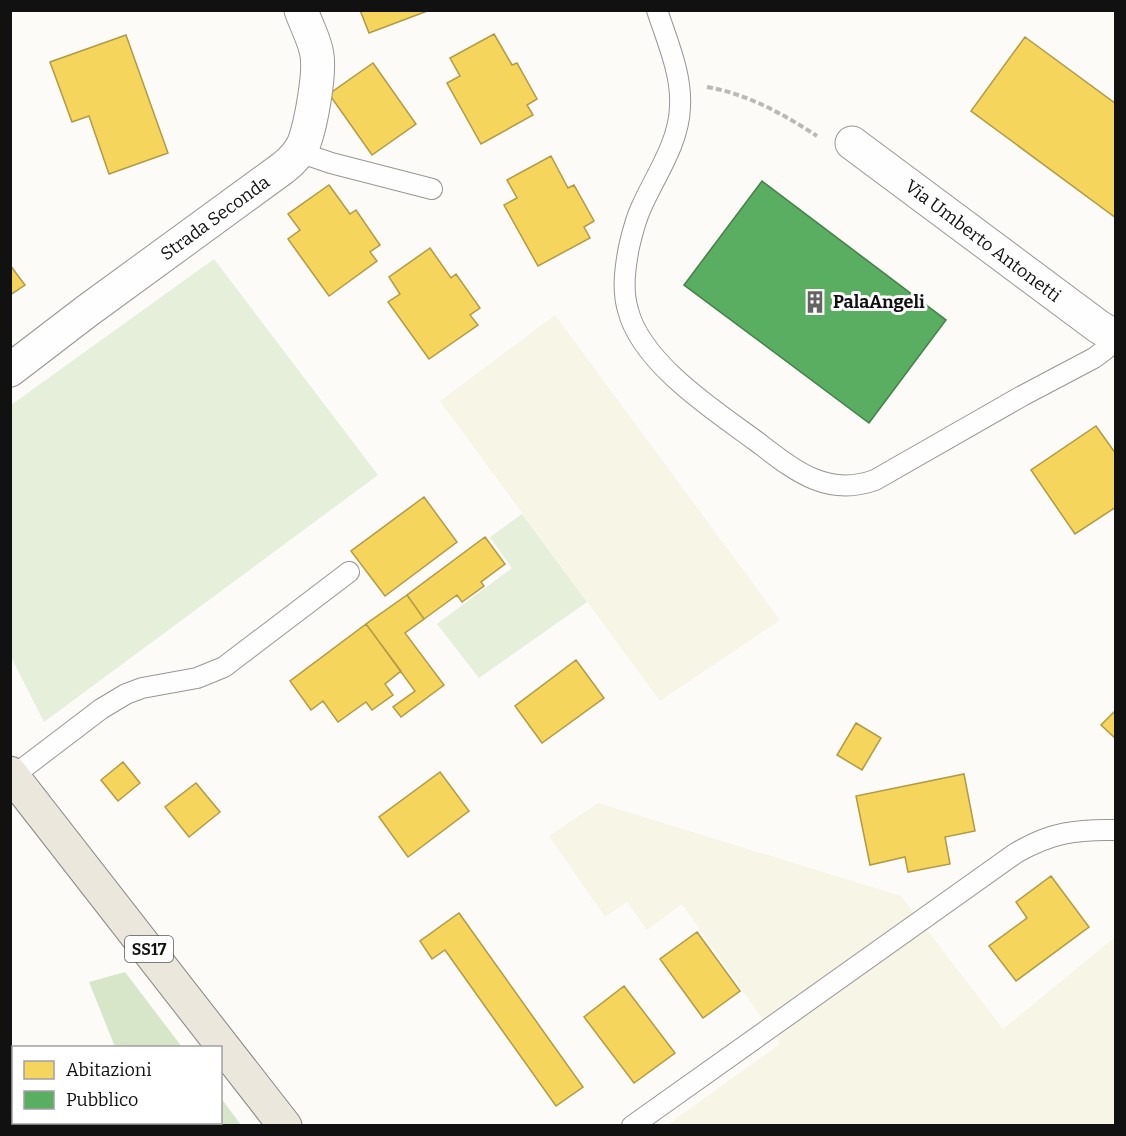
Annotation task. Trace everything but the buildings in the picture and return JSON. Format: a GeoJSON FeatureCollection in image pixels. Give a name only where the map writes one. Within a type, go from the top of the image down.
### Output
{"type":"FeatureCollection","features":[{"type":"Feature","properties":{"kind":"main road","name":"SS17"},"geometry":{"type":"LineString","coordinates":[[12,774],[285,1125]]}},
{"type":"Feature","properties":{"kind":"street","name":"Strada Seconda"},"geometry":{"type":"LineString","coordinates":[[10,370],[79,316],[283,168],[299,152],[308,129],[317,62],[314,44],[301,10]]}},
{"type":"Feature","properties":{"kind":"street","name":"Via Umberto Antonetti"},"geometry":{"type":"LineString","coordinates":[[855,145],[1115,337]]}},
{"type":"Feature","properties":{"kind":"lane"},"geometry":{"type":"LineString","coordinates":[[657,10],[680,87],[680,114],[676,133],[639,212],[631,238],[625,280],[628,312],[635,329],[646,345],[682,385],[804,475],[825,483],[847,486],[875,480],[1094,358],[1106,349],[1115,337]]}},
{"type":"Feature","properties":{"kind":"lane"},"geometry":{"type":"LineString","coordinates":[[299,152],[317,159],[432,189]]}},
{"type":"Feature","properties":{"kind":"lane"},"geometry":{"type":"LineString","coordinates":[[12,774],[101,709],[126,694],[142,688],[197,678],[224,667],[349,572]]}},
{"type":"Feature","properties":{"kind":"lane"},"geometry":{"type":"LineString","coordinates":[[632,1125],[1016,853],[1042,839],[1061,833],[1116,830]]}},
{"type":"Feature","properties":{"kind":"path"},"geometry":{"type":"LineString","coordinates":[[680,87],[707,87],[747,97],[792,120],[842,151],[849,152],[855,145]]}},
{"type":"Feature","properties":{"kind":"shaded area"},"geometry":{"type":"Polygon","coordinates":[[[555,315],[780,620],[660,701],[440,401],[555,315]]]}},
{"type":"Feature","properties":{"kind":"shaded area"},"geometry":{"type":"Polygon","coordinates":[[[598,803],[901,896],[1003,1029],[1115,937],[1115,1125],[667,1125],[780,1044],[682,904],[647,930],[627,902],[605,917],[549,836],[598,803]]]}},
{"type":"Feature","properties":{"kind":"green space"},"geometry":{"type":"Polygon","coordinates":[[[214,259],[378,475],[44,722],[11,657],[11,405],[214,259]]]}},
{"type":"Feature","properties":{"kind":"green space"},"geometry":{"type":"Polygon","coordinates":[[[522,514],[587,602],[479,678],[437,624],[512,568],[490,537],[522,514]]]}},
{"type":"Feature","properties":{"kind":"green space"},"geometry":{"type":"Polygon","coordinates":[[[125,972],[181,1046],[115,1046],[89,982],[125,972]]]}},
{"type":"Feature","properties":{"kind":"green space"},"geometry":{"type":"Polygon","coordinates":[[[11,1066],[12,1124],[47,1125],[11,1125],[11,1066]]]}},
{"type":"Feature","properties":{"kind":"green space"},"geometry":{"type":"Polygon","coordinates":[[[222,1099],[241,1125],[132,1125],[222,1124],[222,1099]]]}},
{"type":"Feature","properties":{"kind":"place","name":"PalaAngeli"},"geometry":{"type":"Point","coordinates":[815,302]}}]}
